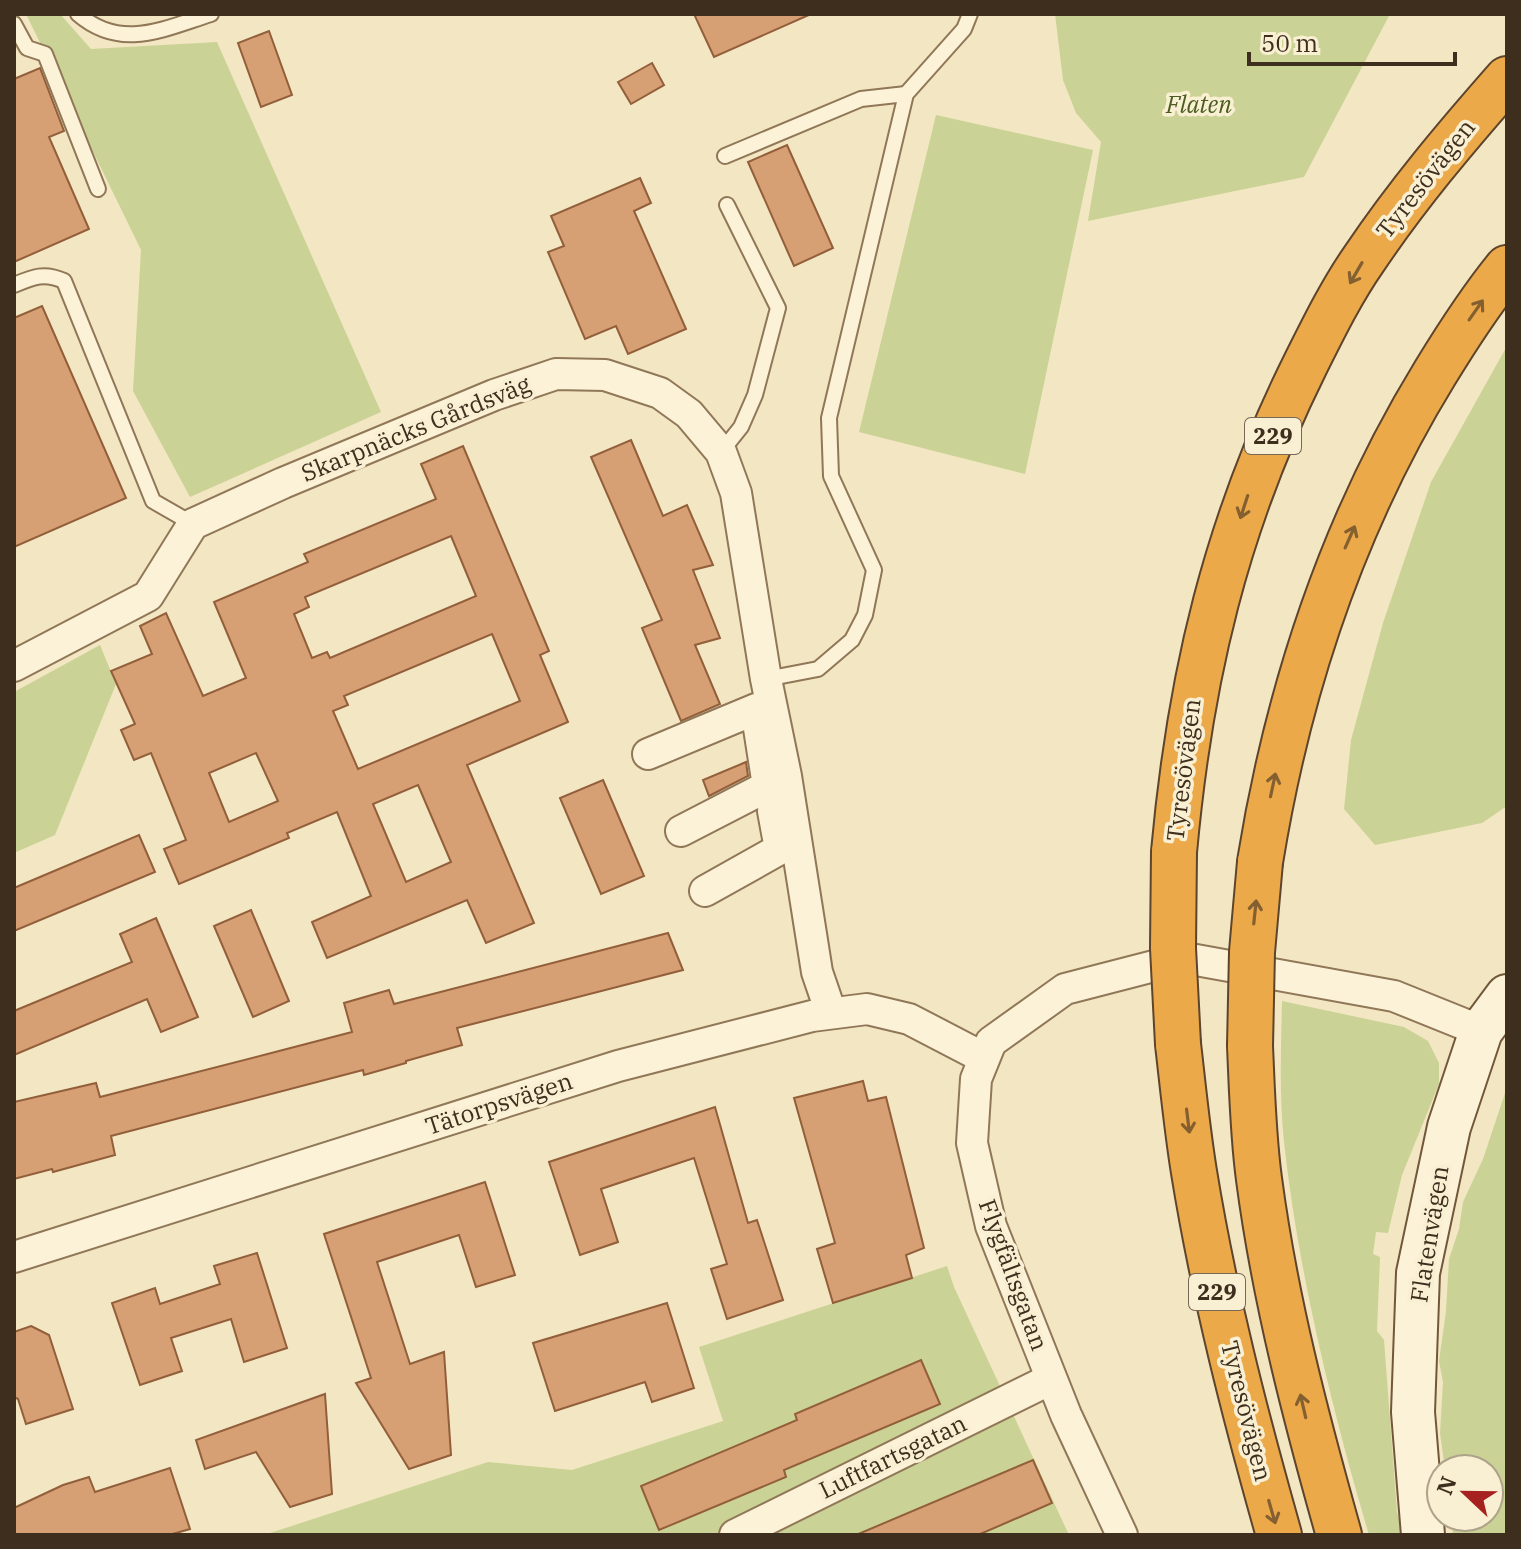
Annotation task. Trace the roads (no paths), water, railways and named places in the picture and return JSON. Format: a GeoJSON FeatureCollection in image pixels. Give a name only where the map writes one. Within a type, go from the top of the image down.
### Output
{"type":"FeatureCollection","features":[{"type":"Feature","properties":{"kind":"highway","name":"Tyresövägen"},"geometry":{"type":"LineString","coordinates":[[1279,1535],[1246,1420],[1217,1290],[1194,1171],[1178,1044],[1173,948],[1174,852],[1194,689],[1218,589],[1248,495],[1322,331],[1362,261],[1445,151],[1507,79]]}},
{"type":"Feature","properties":{"kind":"highway","name":"229"},"geometry":{"type":"LineString","coordinates":[[1339,1535],[1306,1420],[1278,1295],[1259,1179],[1250,1046],[1252,952],[1260,862],[1283,740],[1311,642],[1347,541],[1419,400],[1458,337],[1507,268]]}},
{"type":"Feature","properties":{"kind":"street","name":"Skarpnäcks Gårdsväg"},"geometry":{"type":"LineString","coordinates":[[193,524],[235,503],[494,395],[556,374],[605,375],[660,393],[689,414],[721,452],[736,493],[817,972],[831,1013]]}},
{"type":"Feature","properties":{"kind":"street"},"geometry":{"type":"LineString","coordinates":[[16,660],[148,596],[193,524]]}},
{"type":"Feature","properties":{"kind":"street"},"geometry":{"type":"LineString","coordinates":[[648,754],[756,709],[780,849],[705,891]]}},
{"type":"Feature","properties":{"kind":"street"},"geometry":{"type":"LineString","coordinates":[[681,831],[768,786]]}},
{"type":"Feature","properties":{"kind":"street","name":"Flygfältsgatan"},"geometry":{"type":"LineString","coordinates":[[1122,1535],[1051,1379],[991,1226],[972,1143],[976,1079],[991,1042],[1065,989],[1185,958],[1394,996],[1481,1031]]}},
{"type":"Feature","properties":{"kind":"street","name":"Flatenvägen"},"geometry":{"type":"LineString","coordinates":[[1423,1535],[1413,1412],[1418,1273],[1449,1127],[1481,1031],[1507,996]]}},
{"type":"Feature","properties":{"kind":"street","name":"Tätorpsvägen"},"geometry":{"type":"LineString","coordinates":[[14,1257],[618,1066],[812,1016],[867,1009],[909,1019],[984,1058]]}},
{"type":"Feature","properties":{"kind":"street","name":"Luftfartsgatan"},"geometry":{"type":"LineString","coordinates":[[735,1535],[1051,1379]]}},
{"type":"Feature","properties":{"kind":"lane"},"geometry":{"type":"LineString","coordinates":[[78,14],[101,31],[130,36],[155,32],[211,14]]}},
{"type":"Feature","properties":{"kind":"lane"},"geometry":{"type":"LineString","coordinates":[[766,679],[818,669],[852,640],[865,615],[874,570],[831,476],[829,418],[906,94],[964,29],[970,14]]}},
{"type":"Feature","properties":{"kind":"lane"},"geometry":{"type":"LineString","coordinates":[[14,24],[27,48],[45,54],[98,189]]}},
{"type":"Feature","properties":{"kind":"lane"},"geometry":{"type":"LineString","coordinates":[[725,156],[861,99],[906,94]]}},
{"type":"Feature","properties":{"kind":"lane"},"geometry":{"type":"LineString","coordinates":[[721,452],[741,427],[755,395],[778,308],[727,205]]}},
{"type":"Feature","properties":{"kind":"lane"},"geometry":{"type":"LineString","coordinates":[[14,285],[38,275],[64,281],[153,501],[193,524]]}},
{"type":"Feature","properties":{"kind":"park label","name":"Flaten"},"geometry":{"type":"Point","coordinates":[1199,105]}}]}
